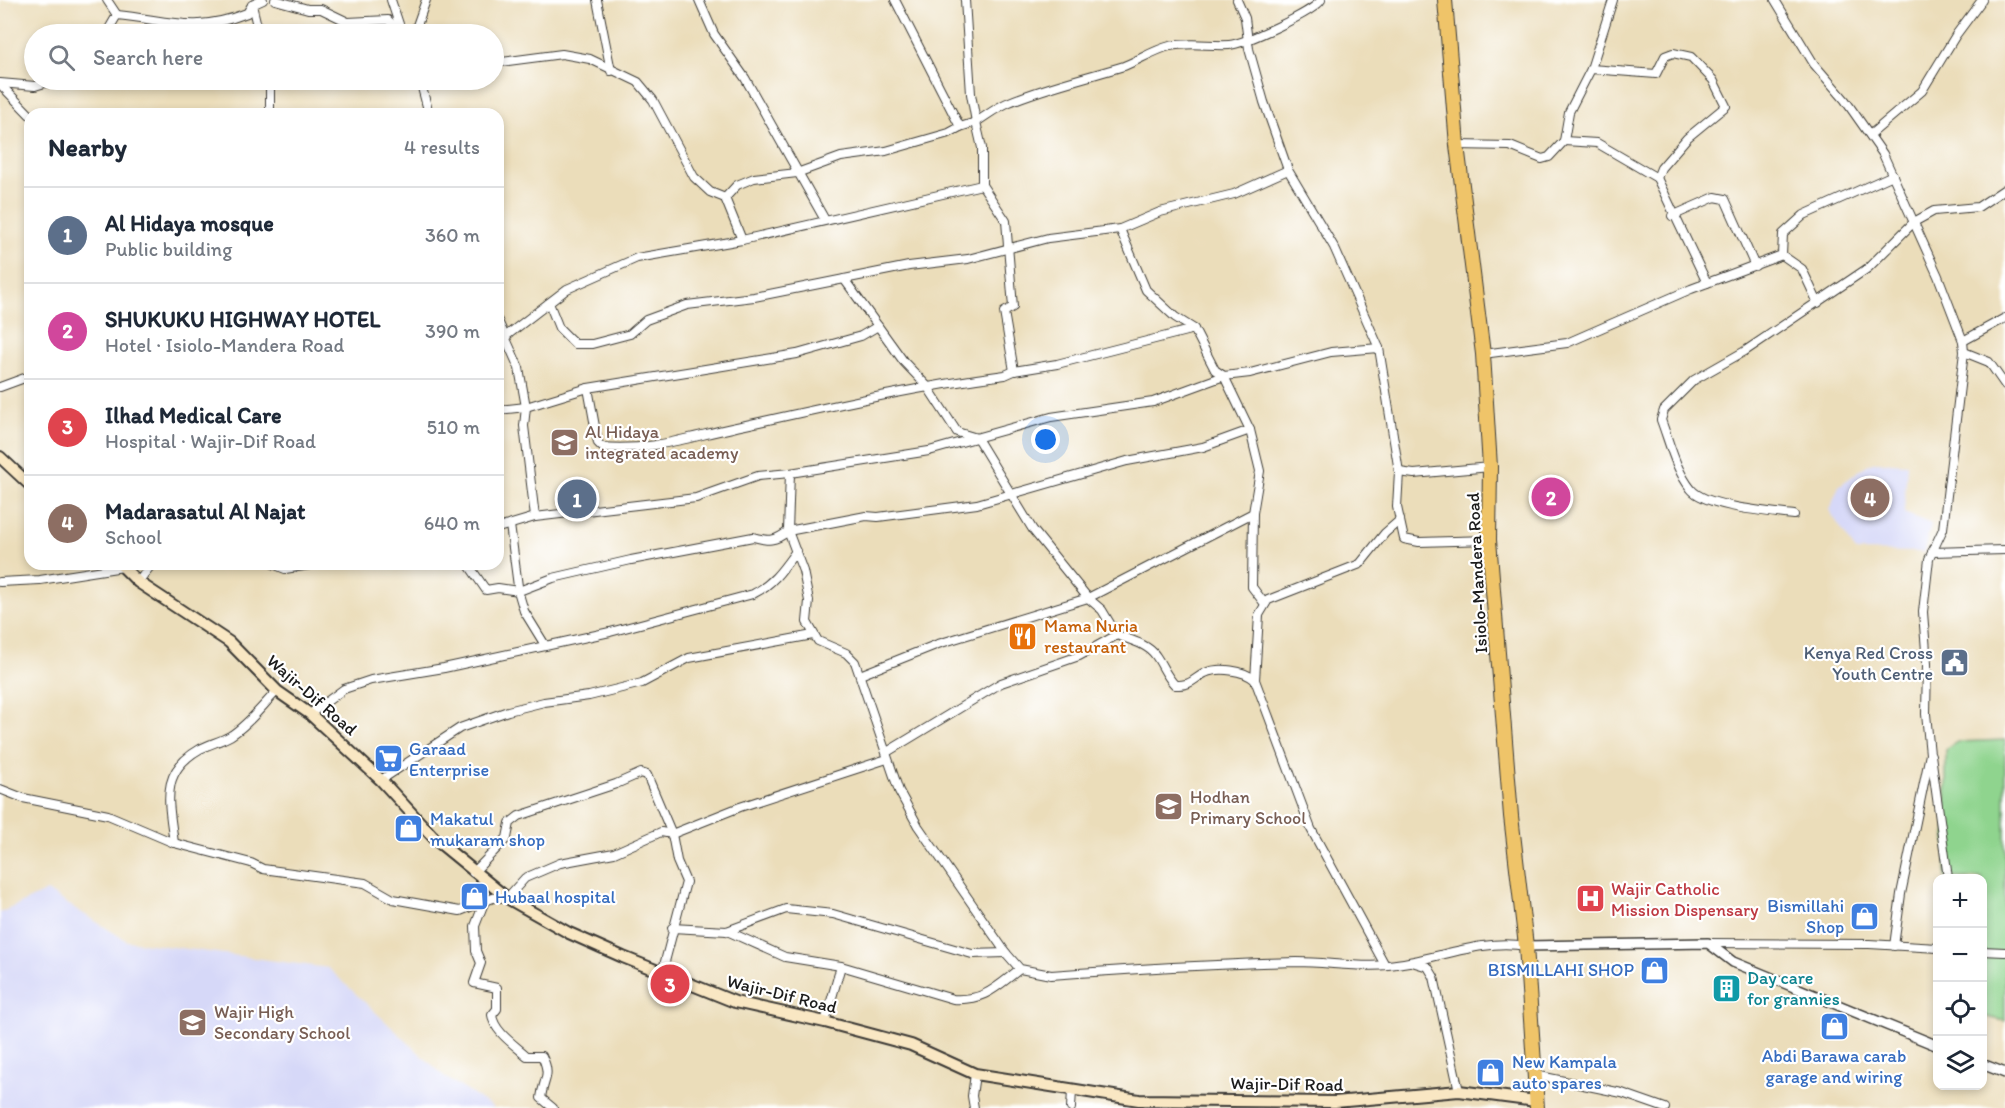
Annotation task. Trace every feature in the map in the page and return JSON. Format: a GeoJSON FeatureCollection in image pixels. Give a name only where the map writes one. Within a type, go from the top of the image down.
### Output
{"type":"FeatureCollection","features":[{"type":"Feature","properties":{"kind":"highway","name":"Isiolo-Mandera Road"},"geometry":{"type":"LineString","coordinates":[[1445,0],[1457,145],[1483,354],[1490,467],[1489,540],[1511,816],[1526,945],[1537,1105]]}},
{"type":"Feature","properties":{"kind":"main road"},"geometry":{"type":"LineString","coordinates":[[0,457],[24,479]]}},
{"type":"Feature","properties":{"kind":"main road","name":"Wajir-Dif Road"},"geometry":{"type":"LineString","coordinates":[[126,570],[138,582],[229,642],[277,691],[310,714],[381,780],[436,840],[473,873],[507,898],[569,933],[735,1002],[825,1022],[911,1045],[975,1074],[1140,1104],[1383,1104],[1459,1092],[1537,1105]]}},
{"type":"Feature","properties":{"kind":"street"},"geometry":{"type":"LineString","coordinates":[[107,0],[117,15],[177,24]]}},
{"type":"Feature","properties":{"kind":"street"},"geometry":{"type":"LineString","coordinates":[[205,24],[227,21],[246,13],[252,5],[263,0]]}},
{"type":"Feature","properties":{"kind":"street"},"geometry":{"type":"LineString","coordinates":[[275,0],[321,9],[348,21],[388,20],[392,24]]}},
{"type":"Feature","properties":{"kind":"street"},"geometry":{"type":"LineString","coordinates":[[391,0],[399,24]]}},
{"type":"Feature","properties":{"kind":"street"},"geometry":{"type":"LineString","coordinates":[[417,24],[426,0]]}},
{"type":"Feature","properties":{"kind":"street"},"geometry":{"type":"LineString","coordinates":[[597,0],[611,71]]}},
{"type":"Feature","properties":{"kind":"street"},"geometry":{"type":"LineString","coordinates":[[699,0],[714,34],[745,78],[825,220]]}},
{"type":"Feature","properties":{"kind":"street"},"geometry":{"type":"LineString","coordinates":[[895,0],[960,128]]}},
{"type":"Feature","properties":{"kind":"street"},"geometry":{"type":"LineString","coordinates":[[965,0],[970,84],[982,148],[982,184],[1006,221],[1013,307],[1004,312],[1014,371]]}},
{"type":"Feature","properties":{"kind":"street"},"geometry":{"type":"LineString","coordinates":[[1237,0],[1245,18],[1250,40],[1249,49],[1264,102],[1287,170],[1334,247],[1379,348],[1399,472],[1397,507],[1404,539],[1419,542],[1489,540]]}},
{"type":"Feature","properties":{"kind":"street"},"geometry":{"type":"LineString","coordinates":[[724,198],[737,185],[753,178],[797,173],[841,157],[886,151],[949,133],[976,122],[1005,104],[1069,81],[1124,65],[1168,47],[1231,45],[1250,40],[1279,24],[1299,18],[1317,7],[1322,0]]}},
{"type":"Feature","properties":{"kind":"street"},"geometry":{"type":"LineString","coordinates":[[1457,145],[1510,146],[1542,159],[1549,158],[1564,141],[1569,112],[1591,69],[1613,0]]}},
{"type":"Feature","properties":{"kind":"street"},"geometry":{"type":"LineString","coordinates":[[1775,0],[1814,64],[1870,135],[1893,175],[1963,341],[1964,352],[1943,529],[1932,552],[1923,612],[1927,664],[1926,714],[1947,874]]}},
{"type":"Feature","properties":{"kind":"street"},"geometry":{"type":"LineString","coordinates":[[1870,135],[1922,91],[1956,35],[1982,0]]}},
{"type":"Feature","properties":{"kind":"street"},"geometry":{"type":"LineString","coordinates":[[252,5],[256,24]]}},
{"type":"Feature","properties":{"kind":"street"},"geometry":{"type":"LineString","coordinates":[[112,24],[117,15]]}},
{"type":"Feature","properties":{"kind":"street"},"geometry":{"type":"LineString","coordinates":[[1591,69],[1656,74],[1665,56],[1673,53],[1691,57],[1713,81],[1726,106],[1687,138],[1661,168],[1657,178]]}},
{"type":"Feature","properties":{"kind":"street"},"geometry":{"type":"LineString","coordinates":[[504,62],[562,54],[590,59],[645,88],[694,177],[710,192],[724,198],[742,240]]}},
{"type":"Feature","properties":{"kind":"street"},"geometry":{"type":"LineString","coordinates":[[0,84],[24,85]]}},
{"type":"Feature","properties":{"kind":"street"},"geometry":{"type":"LineString","coordinates":[[0,84],[24,109]]}},
{"type":"Feature","properties":{"kind":"street"},"geometry":{"type":"LineString","coordinates":[[270,90],[270,108]]}},
{"type":"Feature","properties":{"kind":"street"},"geometry":{"type":"LineString","coordinates":[[423,90],[427,108]]}},
{"type":"Feature","properties":{"kind":"street"},"geometry":{"type":"LineString","coordinates":[[1564,141],[1597,143],[1657,178],[1672,216],[1707,284]]}},
{"type":"Feature","properties":{"kind":"street"},"geometry":{"type":"LineString","coordinates":[[549,303],[559,328],[575,344],[592,344],[630,334],[646,320],[687,305],[754,297],[909,266],[968,259],[1048,238],[1120,229],[1160,212],[1234,194],[1287,170]]}},
{"type":"Feature","properties":{"kind":"street"},"geometry":{"type":"LineString","coordinates":[[1782,255],[1783,234],[1804,215],[1893,175]]}},
{"type":"Feature","properties":{"kind":"street"},"geometry":{"type":"LineString","coordinates":[[506,336],[567,288],[637,258],[742,240],[982,184]]}},
{"type":"Feature","properties":{"kind":"street"},"geometry":{"type":"LineString","coordinates":[[1794,515],[1702,498],[1691,490],[1661,420],[1664,410],[1694,380],[1745,351],[1868,268],[1914,222],[1934,211],[1978,207],[2005,189]]}},
{"type":"Feature","properties":{"kind":"street"},"geometry":{"type":"LineString","coordinates":[[1672,216],[1715,197],[1725,199],[1755,266]]}},
{"type":"Feature","properties":{"kind":"street"},"geometry":{"type":"LineString","coordinates":[[1120,229],[1146,290],[1175,317],[1194,329],[1215,370],[1224,376],[1250,430],[1260,471],[1253,513],[1252,587],[1265,604]]}},
{"type":"Feature","properties":{"kind":"street"},"geometry":{"type":"LineString","coordinates":[[1483,354],[1567,343],[1782,255]]}},
{"type":"Feature","properties":{"kind":"street"},"geometry":{"type":"LineString","coordinates":[[1782,255],[1802,269],[1818,303]]}},
{"type":"Feature","properties":{"kind":"street"},"geometry":{"type":"LineString","coordinates":[[844,279],[904,362],[927,386],[957,432],[977,438],[1033,530],[1088,598],[1102,610],[1117,635],[1136,642],[1155,654],[1166,676],[1174,685],[1188,685],[1204,673],[1221,670],[1244,673],[1255,680]]}},
{"type":"Feature","properties":{"kind":"street"},"geometry":{"type":"LineString","coordinates":[[1963,341],[2005,318]]}},
{"type":"Feature","properties":{"kind":"street"},"geometry":{"type":"LineString","coordinates":[[504,409],[526,407],[588,388],[797,354],[861,336],[878,326]]}},
{"type":"Feature","properties":{"kind":"street"},"geometry":{"type":"LineString","coordinates":[[588,388],[598,443],[602,447],[622,449],[687,441],[730,428],[927,386],[1005,375],[1194,329]]}},
{"type":"Feature","properties":{"kind":"street"},"geometry":{"type":"LineString","coordinates":[[504,332],[519,368],[526,407],[524,426],[535,517]]}},
{"type":"Feature","properties":{"kind":"street"},"geometry":{"type":"LineString","coordinates":[[504,526],[535,517],[696,498],[758,476],[928,451],[1051,417],[1153,402],[1224,376],[1250,373],[1331,352],[1379,348]]}},
{"type":"Feature","properties":{"kind":"street"},"geometry":{"type":"LineString","coordinates":[[1964,352],[1989,362],[2005,385]]}},
{"type":"Feature","properties":{"kind":"street"},"geometry":{"type":"LineString","coordinates":[[0,387],[24,378]]}},
{"type":"Feature","properties":{"kind":"street"},"geometry":{"type":"LineString","coordinates":[[472,570],[486,590],[498,588],[519,591],[553,578],[631,560],[753,537],[768,542],[777,540],[788,531],[866,516],[878,517],[977,504],[1127,461],[1203,447],[1250,430]]}},
{"type":"Feature","properties":{"kind":"street"},"geometry":{"type":"LineString","coordinates":[[1399,472],[1414,474],[1490,467]]}},
{"type":"Feature","properties":{"kind":"street"},"geometry":{"type":"LineString","coordinates":[[790,473],[788,531],[796,551],[809,600],[807,622],[813,635],[823,644],[846,653],[855,662],[899,791],[918,826],[1006,953],[1020,969],[1051,975],[1298,962],[1385,965],[1412,962],[1484,944],[1508,942],[1526,945],[1708,943],[1933,948]]}},
{"type":"Feature","properties":{"kind":"street"},"geometry":{"type":"LineString","coordinates":[[860,675],[938,644],[1088,598],[1253,513]]}},
{"type":"Feature","properties":{"kind":"street"},"geometry":{"type":"LineString","coordinates":[[1385,965],[1311,829],[1255,680],[1259,615],[1265,604],[1274,597],[1359,564],[1385,533],[1400,520]]}},
{"type":"Feature","properties":{"kind":"street"},"geometry":{"type":"LineString","coordinates":[[510,525],[524,611],[545,645]]}},
{"type":"Feature","properties":{"kind":"street"},"geometry":{"type":"LineString","coordinates":[[1932,552],[2005,550]]}},
{"type":"Feature","properties":{"kind":"street"},"geometry":{"type":"LineString","coordinates":[[310,714],[345,689],[371,680],[444,668],[610,632],[753,594],[766,587],[777,576],[796,551]]}},
{"type":"Feature","properties":{"kind":"street"},"geometry":{"type":"LineString","coordinates":[[0,582],[40,579],[92,570]]}},
{"type":"Feature","properties":{"kind":"street"},"geometry":{"type":"LineString","coordinates":[[138,582],[147,570]]}},
{"type":"Feature","properties":{"kind":"street"},"geometry":{"type":"LineString","coordinates":[[381,780],[460,728],[508,711],[544,702],[589,696],[642,683],[689,658],[813,635]]}},
{"type":"Feature","properties":{"kind":"street"},"geometry":{"type":"LineString","coordinates":[[0,789],[23,798],[108,815],[174,843],[251,863],[263,869],[364,883],[393,899],[460,911],[493,898],[507,898],[525,878],[560,863],[614,853],[661,832],[672,834],[740,807],[887,755],[1001,683],[1079,656],[1117,635]]}},
{"type":"Feature","properties":{"kind":"street"},"geometry":{"type":"LineString","coordinates":[[174,843],[169,792],[172,774],[182,761],[201,748],[230,736],[277,691]]}},
{"type":"Feature","properties":{"kind":"street"},"geometry":{"type":"LineString","coordinates":[[1894,946],[1903,884],[1930,754]]}},
{"type":"Feature","properties":{"kind":"street"},"geometry":{"type":"LineString","coordinates":[[473,873],[507,838],[510,823],[519,816],[641,773],[647,775],[672,834],[676,861],[686,882],[680,913],[672,928],[662,973]]}},
{"type":"Feature","properties":{"kind":"street"},"geometry":{"type":"LineString","coordinates":[[484,903],[476,926],[476,951],[481,963],[474,983],[496,988],[493,1023],[504,1035],[527,1056],[542,1056],[548,1068],[547,1082],[541,1098],[553,1108]]}},
{"type":"Feature","properties":{"kind":"street"},"geometry":{"type":"LineString","coordinates":[[727,931],[777,910],[786,909],[833,914],[972,954],[1006,953]]}},
{"type":"Feature","properties":{"kind":"street"},"geometry":{"type":"LineString","coordinates":[[672,928],[727,931],[785,957],[841,966],[953,999],[972,1000],[983,997],[1020,969]]}},
{"type":"Feature","properties":{"kind":"street"},"geometry":{"type":"LineString","coordinates":[[1708,943],[1733,962],[1933,1044]]}},
{"type":"Feature","properties":{"kind":"street"},"geometry":{"type":"LineString","coordinates":[[1987,951],[2005,952]]}},
{"type":"Feature","properties":{"kind":"street"},"geometry":{"type":"LineString","coordinates":[[1412,962],[1428,967],[1434,977],[1459,1092]]}},
{"type":"Feature","properties":{"kind":"street"},"geometry":{"type":"LineString","coordinates":[[825,1022],[841,966]]}},
{"type":"Feature","properties":{"kind":"street"},"geometry":{"type":"LineString","coordinates":[[1987,1066],[2005,1073]]}},
{"type":"Feature","properties":{"kind":"street"},"geometry":{"type":"LineString","coordinates":[[974,1108],[972,1096],[975,1074]]}},
{"type":"Feature","properties":{"kind":"street"},"geometry":{"type":"LineString","coordinates":[[1535,1075],[1622,1093],[1665,1108]]}},
{"type":"Feature","properties":{"kind":"street"},"geometry":{"type":"LineString","coordinates":[[1071,1108],[1072,1090]]}},
{"type":"Feature","properties":{"kind":"shaded area"},"geometry":{"type":"Polygon","coordinates":[[[1876,462],[1907,464],[1904,513],[1931,524],[1924,552],[1856,551],[1829,510],[1839,486],[1867,465],[1876,462]]]}},
{"type":"Feature","properties":{"kind":"shaded area","name":"Wajir High Secondary School"},"geometry":{"type":"Polygon","coordinates":[[[47,891],[127,941],[328,968],[445,1077],[494,1108],[0,1108],[0,913],[47,891]]]}},
{"type":"Feature","properties":{"kind":"green space"},"geometry":{"type":"Polygon","coordinates":[[[2005,740],[2005,1021],[1987,1017],[1987,874],[1946,874],[1946,750],[1957,742],[2005,740]]]}},
{"type":"Feature","properties":{"kind":"place","name":"Al Hidaya integrated academy"},"geometry":{"type":"Point","coordinates":[564,442]}},
{"type":"Feature","properties":{"kind":"place","name":"SHUKUKU HIGHWAY HOTEL"},"geometry":{"type":"Point","coordinates":[1551,497]}},
{"type":"Feature","properties":{"kind":"place","name":"Madarasatul Al Najat"},"geometry":{"type":"Point","coordinates":[1870,498]}},
{"type":"Feature","properties":{"kind":"place","name":"Al Hidaya mosque"},"geometry":{"type":"Point","coordinates":[577,499]}},
{"type":"Feature","properties":{"kind":"place","name":"Mama Nuria restaurant"},"geometry":{"type":"Point","coordinates":[1023,636]}},
{"type":"Feature","properties":{"kind":"place","name":"Kenya Red Cross Youth Centre"},"geometry":{"type":"Point","coordinates":[1954,663]}},
{"type":"Feature","properties":{"kind":"place","name":"Garaad Enterprise"},"geometry":{"type":"Point","coordinates":[388,759]}},
{"type":"Feature","properties":{"kind":"place","name":"Hodhan Primary School"},"geometry":{"type":"Point","coordinates":[1169,807]}},
{"type":"Feature","properties":{"kind":"place","name":"Makatul mukaram shop"},"geometry":{"type":"Point","coordinates":[409,829]}},
{"type":"Feature","properties":{"kind":"place","name":"Hubaal hospital"},"geometry":{"type":"Point","coordinates":[474,897]}},
{"type":"Feature","properties":{"kind":"place","name":"Wajir Catholic Mission Dispensary"},"geometry":{"type":"Point","coordinates":[1590,899]}},
{"type":"Feature","properties":{"kind":"place","name":"Bismillahi Shop"},"geometry":{"type":"Point","coordinates":[1865,916]}},
{"type":"Feature","properties":{"kind":"place","name":"BISMILLAHI SHOP"},"geometry":{"type":"Point","coordinates":[1655,970]}},
{"type":"Feature","properties":{"kind":"place","name":"Ilhad Medical Care"},"geometry":{"type":"Point","coordinates":[670,984]}},
{"type":"Feature","properties":{"kind":"place","name":"Day care for grannies"},"geometry":{"type":"Point","coordinates":[1726,988]}},
{"type":"Feature","properties":{"kind":"place","name":"Wajir High Secondary School"},"geometry":{"type":"Point","coordinates":[193,1022]}},
{"type":"Feature","properties":{"kind":"place","name":"Abdi Barawa carab garage and wiring"},"geometry":{"type":"Point","coordinates":[1834,1027]}},
{"type":"Feature","properties":{"kind":"place","name":"New Kampala auto spares"},"geometry":{"type":"Point","coordinates":[1491,1072]}}]}
